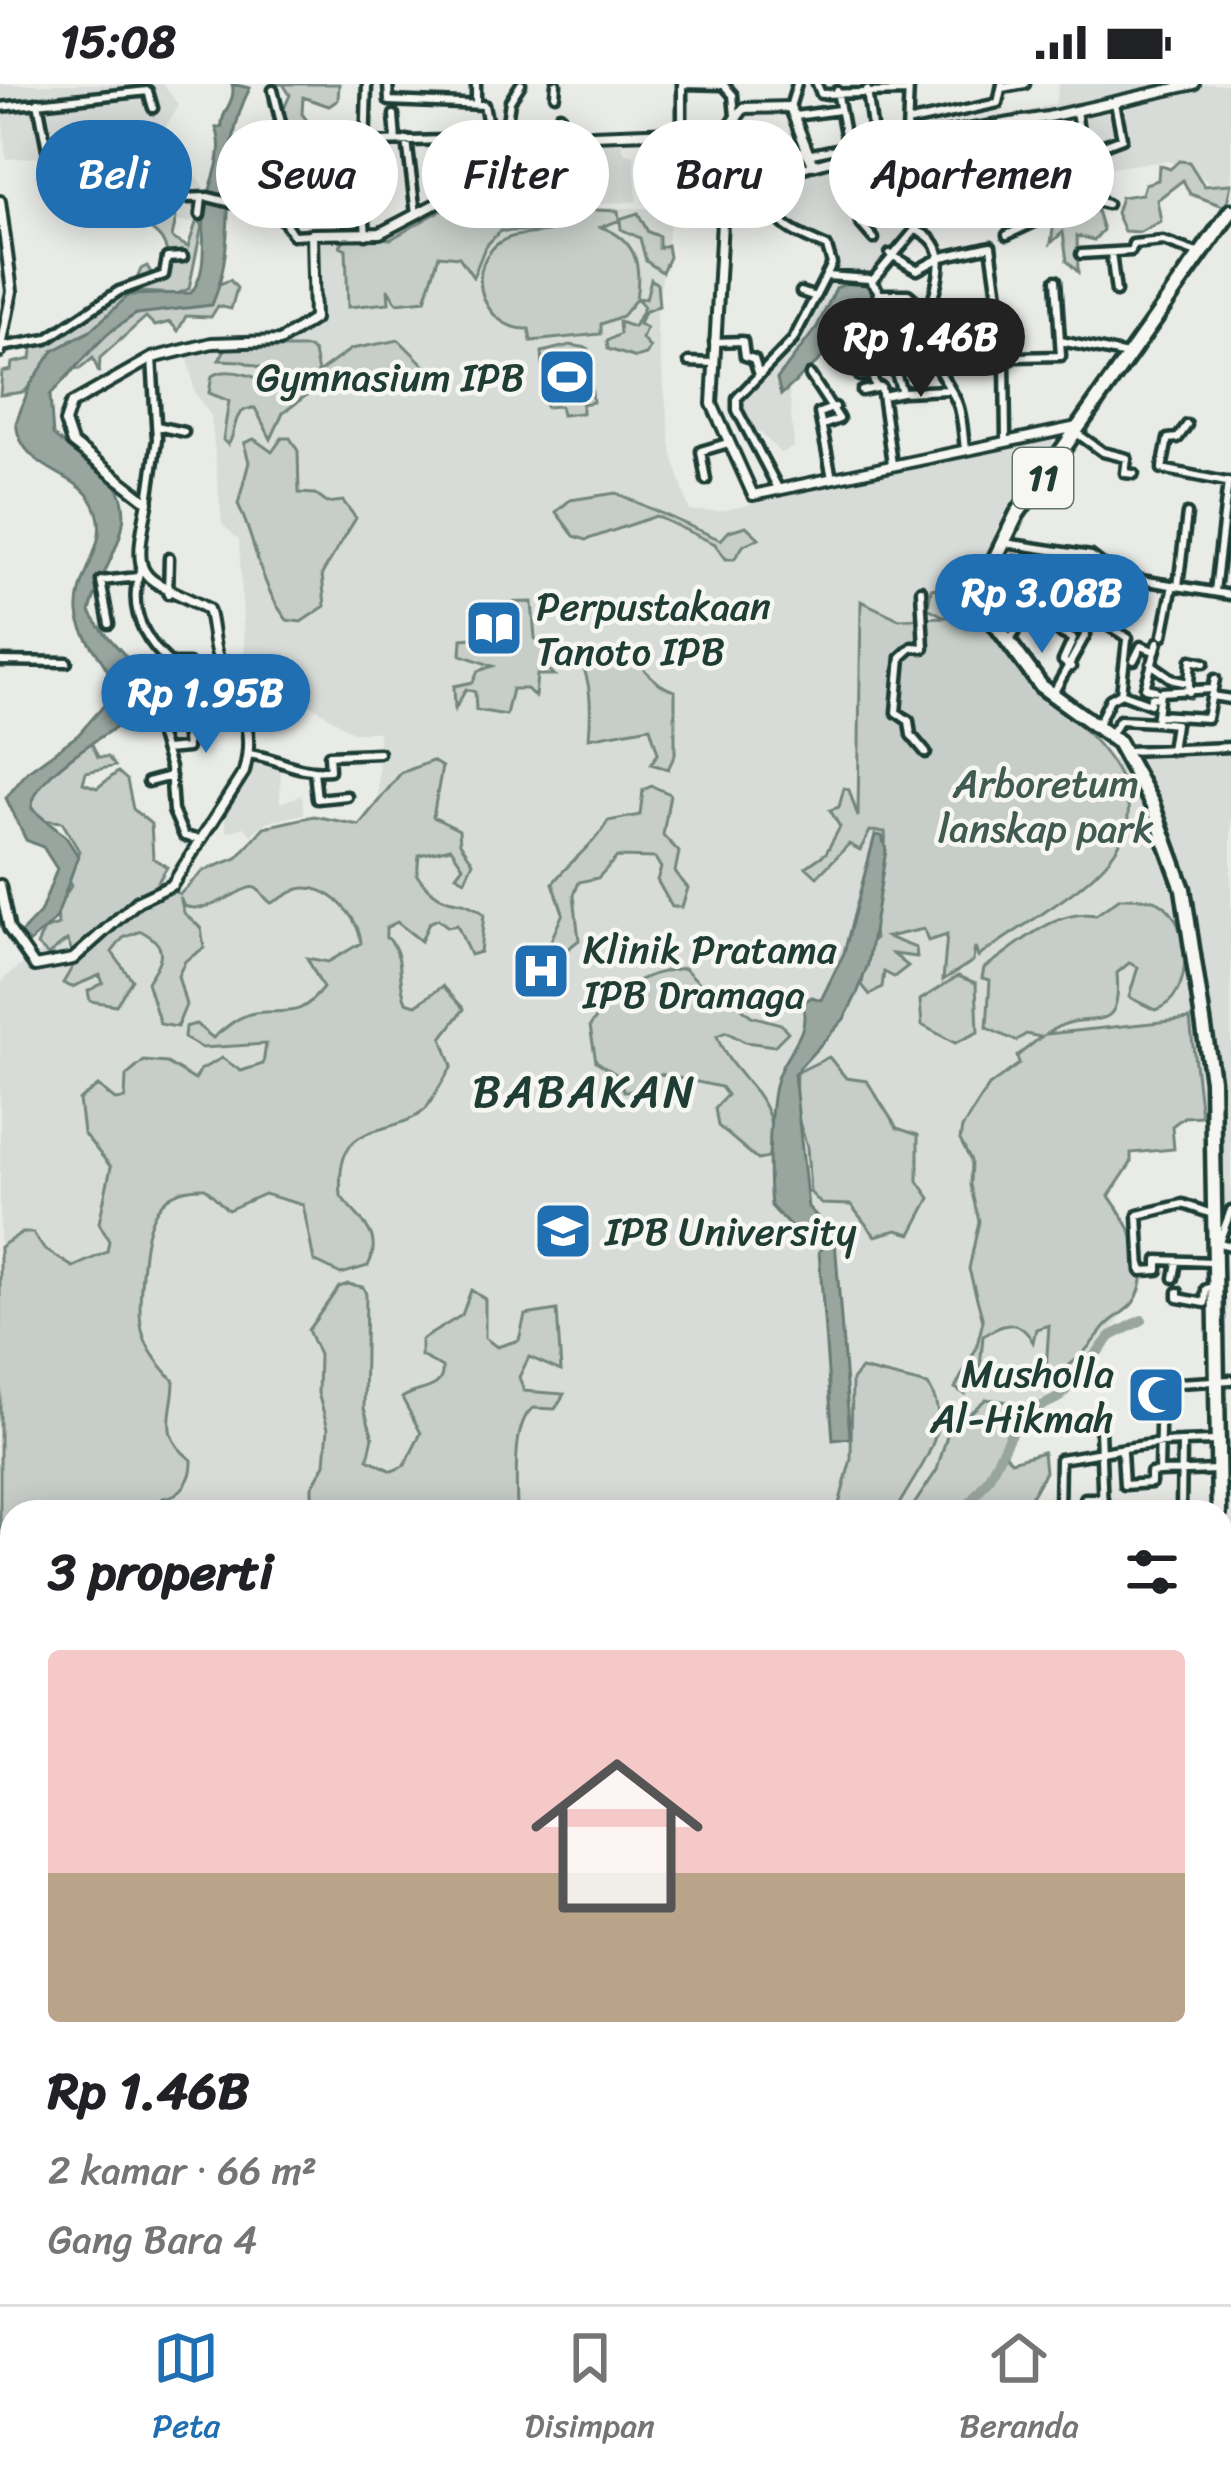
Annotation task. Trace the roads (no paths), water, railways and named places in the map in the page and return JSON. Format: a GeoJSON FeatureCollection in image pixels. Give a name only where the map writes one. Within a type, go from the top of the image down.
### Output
{"type":"FeatureCollection","features":[{"type":"Feature","properties":{"kind":"highway","name":"11"},"geometry":{"type":"LineString","coordinates":[[1226,1477],[1218,1440],[1225,1339],[1218,1325],[1212,1214],[1220,1149],[1193,940],[1179,872],[1123,751],[1052,695],[1003,640],[988,610],[989,582],[1001,542],[1231,211]]}},
{"type":"Feature","properties":{"kind":"highway","name":"11"},"geometry":{"type":"LineString","coordinates":[[1104,734],[1156,814]]}},
{"type":"Feature","properties":{"kind":"street"},"geometry":{"type":"LineString","coordinates":[[365,120],[367,84]]}},
{"type":"Feature","properties":{"kind":"street"},"geometry":{"type":"LineString","coordinates":[[388,84],[389,101],[487,106],[488,120]]}},
{"type":"Feature","properties":{"kind":"street"},"geometry":{"type":"LineString","coordinates":[[476,84],[476,104]]}},
{"type":"Feature","properties":{"kind":"street"},"geometry":{"type":"LineString","coordinates":[[507,120],[510,100],[521,84]]}},
{"type":"Feature","properties":{"kind":"street"},"geometry":{"type":"LineString","coordinates":[[555,95],[556,84]]}},
{"type":"Feature","properties":{"kind":"street"},"geometry":{"type":"LineString","coordinates":[[682,120],[682,84],[723,84],[734,95],[735,116]]}},
{"type":"Feature","properties":{"kind":"street"},"geometry":{"type":"LineString","coordinates":[[797,84],[792,112],[813,165]]}},
{"type":"Feature","properties":{"kind":"street"},"geometry":{"type":"LineString","coordinates":[[817,84],[821,94],[908,88],[911,120]]}},
{"type":"Feature","properties":{"kind":"street"},"geometry":{"type":"LineString","coordinates":[[920,120],[998,103],[1002,86],[1025,84]]}},
{"type":"Feature","properties":{"kind":"street"},"geometry":{"type":"LineString","coordinates":[[1019,120],[1194,84]]}},
{"type":"Feature","properties":{"kind":"street"},"geometry":{"type":"LineString","coordinates":[[273,90],[279,120]]}},
{"type":"Feature","properties":{"kind":"street"},"geometry":{"type":"LineString","coordinates":[[867,90],[871,120]]}},
{"type":"Feature","properties":{"kind":"street"},"geometry":{"type":"LineString","coordinates":[[0,107],[148,91],[153,108]]}},
{"type":"Feature","properties":{"kind":"street"},"geometry":{"type":"LineString","coordinates":[[837,91],[841,120]]}},
{"type":"Feature","properties":{"kind":"street"},"geometry":{"type":"LineString","coordinates":[[38,102],[41,120]]}},
{"type":"Feature","properties":{"kind":"street"},"geometry":{"type":"LineString","coordinates":[[1114,141],[1122,138],[1115,103]]}},
{"type":"Feature","properties":{"kind":"street"},"geometry":{"type":"LineString","coordinates":[[733,120],[754,105],[792,112],[839,110]]}},
{"type":"Feature","properties":{"kind":"street"},"geometry":{"type":"LineString","coordinates":[[1076,110],[1078,120]]}},
{"type":"Feature","properties":{"kind":"street"},"geometry":{"type":"LineString","coordinates":[[394,115],[394,120]]}},
{"type":"Feature","properties":{"kind":"street"},"geometry":{"type":"LineString","coordinates":[[558,120],[560,115]]}},
{"type":"Feature","properties":{"kind":"street"},"geometry":{"type":"LineString","coordinates":[[407,140],[416,214]]}},
{"type":"Feature","properties":{"kind":"street"},"geometry":{"type":"LineString","coordinates":[[398,141],[422,140]]}},
{"type":"Feature","properties":{"kind":"street"},"geometry":{"type":"LineString","coordinates":[[806,153],[829,151]]}},
{"type":"Feature","properties":{"kind":"street"},"geometry":{"type":"LineString","coordinates":[[779,490],[737,410],[739,392],[793,340],[832,264],[827,247],[788,230],[766,197],[774,177],[829,158]]}},
{"type":"Feature","properties":{"kind":"street"},"geometry":{"type":"LineString","coordinates":[[192,198],[251,207],[271,201],[293,235],[366,235],[422,211]]}},
{"type":"Feature","properties":{"kind":"street"},"geometry":{"type":"LineString","coordinates":[[200,215],[205,198]]}},
{"type":"Feature","properties":{"kind":"street"},"geometry":{"type":"LineString","coordinates":[[0,201],[13,291],[0,350],[58,334],[119,291],[164,275],[167,258],[183,257]]}},
{"type":"Feature","properties":{"kind":"street"},"geometry":{"type":"LineString","coordinates":[[365,228],[366,235]]}},
{"type":"Feature","properties":{"kind":"street"},"geometry":{"type":"LineString","coordinates":[[720,228],[713,409],[753,495],[1006,439],[1077,430],[1103,452],[1127,458],[1125,472],[1134,475]]}},
{"type":"Feature","properties":{"kind":"street"},"geometry":{"type":"LineString","coordinates":[[863,228],[874,239]]}},
{"type":"Feature","properties":{"kind":"street"},"geometry":{"type":"LineString","coordinates":[[1007,235],[1021,228]]}},
{"type":"Feature","properties":{"kind":"street"},"geometry":{"type":"LineString","coordinates":[[872,281],[890,254],[916,229],[934,240],[940,258],[938,296],[927,338],[958,406],[964,449]]}},
{"type":"Feature","properties":{"kind":"street"},"geometry":{"type":"LineString","coordinates":[[148,502],[78,449],[65,422],[68,407],[152,358],[220,342],[275,342],[309,326],[314,319],[311,234]]}},
{"type":"Feature","properties":{"kind":"street"},"geometry":{"type":"LineString","coordinates":[[1081,254],[1111,253],[1163,241],[1200,254]]}},
{"type":"Feature","properties":{"kind":"street"},"geometry":{"type":"LineString","coordinates":[[890,254],[916,270],[940,258],[990,245],[1000,317],[1009,322],[1013,357]]}},
{"type":"Feature","properties":{"kind":"street"},"geometry":{"type":"LineString","coordinates":[[1111,253],[1116,292]]}},
{"type":"Feature","properties":{"kind":"street"},"geometry":{"type":"LineString","coordinates":[[826,276],[872,281]]}},
{"type":"Feature","properties":{"kind":"street"},"geometry":{"type":"LineString","coordinates":[[1006,439],[1001,394],[1005,363],[1013,357],[1059,357],[1056,280]]}},
{"type":"Feature","properties":{"kind":"street"},"geometry":{"type":"LineString","coordinates":[[872,281],[880,294],[875,332],[858,351],[861,359],[855,368],[860,376],[872,375],[876,388]]}},
{"type":"Feature","properties":{"kind":"street"},"geometry":{"type":"LineString","coordinates":[[801,292],[816,297]]}},
{"type":"Feature","properties":{"kind":"street"},"geometry":{"type":"LineString","coordinates":[[880,294],[908,294],[916,301]]}},
{"type":"Feature","properties":{"kind":"street"},"geometry":{"type":"LineString","coordinates":[[875,332],[883,333],[902,392]]}},
{"type":"Feature","properties":{"kind":"street"},"geometry":{"type":"LineString","coordinates":[[714,342],[743,341],[759,375]]}},
{"type":"Feature","properties":{"kind":"street"},"geometry":{"type":"LineString","coordinates":[[1059,341],[1084,342],[1127,356]]}},
{"type":"Feature","properties":{"kind":"street"},"geometry":{"type":"LineString","coordinates":[[152,358],[157,427],[134,597],[149,642],[171,664],[189,664],[183,708],[187,748],[165,750]]}},
{"type":"Feature","properties":{"kind":"street"},"geometry":{"type":"LineString","coordinates":[[688,362],[713,362]]}},
{"type":"Feature","properties":{"kind":"street"},"geometry":{"type":"LineString","coordinates":[[810,375],[839,418],[823,425],[832,478]]}},
{"type":"Feature","properties":{"kind":"street"},"geometry":{"type":"LineString","coordinates":[[862,391],[881,387],[892,464]]}},
{"type":"Feature","properties":{"kind":"street"},"geometry":{"type":"LineString","coordinates":[[883,396],[948,390]]}},
{"type":"Feature","properties":{"kind":"street"},"geometry":{"type":"LineString","coordinates":[[1187,425],[1178,438],[1168,439],[1162,469],[1230,482],[1215,592]]}},
{"type":"Feature","properties":{"kind":"street"},"geometry":{"type":"LineString","coordinates":[[157,427],[184,432]]}},
{"type":"Feature","properties":{"kind":"street"},"geometry":{"type":"LineString","coordinates":[[706,480],[701,451],[728,443]]}},
{"type":"Feature","properties":{"kind":"street"},"geometry":{"type":"LineString","coordinates":[[989,582],[1062,597],[1127,639],[1121,655],[1149,666],[1162,667],[1155,690],[1145,688],[1149,666],[1175,585],[1187,514]]}},
{"type":"Feature","properties":{"kind":"street"},"geometry":{"type":"LineString","coordinates":[[1001,542],[1091,556],[1117,576],[1231,595]]}},
{"type":"Feature","properties":{"kind":"street"},"geometry":{"type":"LineString","coordinates":[[168,594],[169,559]]}},
{"type":"Feature","properties":{"kind":"street"},"geometry":{"type":"LineString","coordinates":[[1015,561],[1027,564],[1022,587]]}},
{"type":"Feature","properties":{"kind":"street"},"geometry":{"type":"LineString","coordinates":[[0,885],[10,932],[35,966],[73,959],[137,902],[172,885],[244,772],[249,754],[239,697],[218,660],[208,609],[168,594],[140,572]]}},
{"type":"Feature","properties":{"kind":"street"},"geometry":{"type":"LineString","coordinates":[[109,625],[101,581],[140,572]]}},
{"type":"Feature","properties":{"kind":"street"},"geometry":{"type":"LineString","coordinates":[[1046,592],[1049,581],[1062,586],[1062,597]]}},
{"type":"Feature","properties":{"kind":"street"},"geometry":{"type":"LineString","coordinates":[[921,590],[924,648],[912,647],[901,657],[896,712],[909,721],[910,735],[926,753]]}},
{"type":"Feature","properties":{"kind":"street"},"geometry":{"type":"LineString","coordinates":[[1052,695],[1086,634],[1087,615]]}},
{"type":"Feature","properties":{"kind":"street"},"geometry":{"type":"LineString","coordinates":[[1067,618],[1083,625]]}},
{"type":"Feature","properties":{"kind":"street"},"geometry":{"type":"LineString","coordinates":[[1003,640],[1012,638],[1019,619],[1058,625],[1073,639],[1063,661],[1071,667]]}},
{"type":"Feature","properties":{"kind":"street"},"geometry":{"type":"LineString","coordinates":[[1104,734],[1110,699],[1120,693],[1130,659],[1141,646],[1154,652]]}},
{"type":"Feature","properties":{"kind":"street"},"geometry":{"type":"LineString","coordinates":[[1189,687],[1191,660],[1204,663]]}},
{"type":"Feature","properties":{"kind":"street"},"geometry":{"type":"LineString","coordinates":[[0,661],[68,662]]}},
{"type":"Feature","properties":{"kind":"street"},"geometry":{"type":"LineString","coordinates":[[1161,672],[1189,687],[1213,688],[1231,699]]}},
{"type":"Feature","properties":{"kind":"street"},"geometry":{"type":"LineString","coordinates":[[1172,694],[1174,680]]}},
{"type":"Feature","properties":{"kind":"street"},"geometry":{"type":"LineString","coordinates":[[1156,718],[1160,692],[1172,694],[1189,687]]}},
{"type":"Feature","properties":{"kind":"street"},"geometry":{"type":"LineString","coordinates":[[1104,734],[1120,720],[1208,718],[1213,688]]}},
{"type":"Feature","properties":{"kind":"street"},"geometry":{"type":"LineString","coordinates":[[1120,693],[1150,704],[1151,697],[1159,698]]}},
{"type":"Feature","properties":{"kind":"street"},"geometry":{"type":"LineString","coordinates":[[1156,718],[1175,724],[1171,750]]}},
{"type":"Feature","properties":{"kind":"street"},"geometry":{"type":"LineString","coordinates":[[215,722],[244,721]]}},
{"type":"Feature","properties":{"kind":"street"},"geometry":{"type":"LineString","coordinates":[[160,736],[171,776],[173,812],[184,836],[200,840]]}},
{"type":"Feature","properties":{"kind":"street"},"geometry":{"type":"LineString","coordinates":[[1123,751],[1231,747]]}},
{"type":"Feature","properties":{"kind":"street"},"geometry":{"type":"LineString","coordinates":[[249,754],[295,765],[296,772],[330,770],[329,755],[379,753]]}},
{"type":"Feature","properties":{"kind":"street"},"geometry":{"type":"LineString","coordinates":[[314,771],[317,799],[347,796]]}},
{"type":"Feature","properties":{"kind":"street"},"geometry":{"type":"LineString","coordinates":[[148,782],[171,776]]}},
{"type":"Feature","properties":{"kind":"street"},"geometry":{"type":"LineString","coordinates":[[0,937],[10,932]]}},
{"type":"Feature","properties":{"kind":"street"},"geometry":{"type":"LineString","coordinates":[[1185,1204],[1186,1193]]}},
{"type":"Feature","properties":{"kind":"street"},"geometry":{"type":"LineString","coordinates":[[1212,1214],[1197,1203],[1138,1215],[1141,1271],[1157,1270],[1158,1260],[1216,1269],[1231,1278]]}},
{"type":"Feature","properties":{"kind":"street"},"geometry":{"type":"LineString","coordinates":[[1216,1269],[1231,1210]]}},
{"type":"Feature","properties":{"kind":"street"},"geometry":{"type":"LineString","coordinates":[[1178,1292],[1178,1298],[1204,1303],[1206,1289],[1231,1246]]}},
{"type":"Feature","properties":{"kind":"street"},"geometry":{"type":"LineString","coordinates":[[1174,1278],[1177,1262]]}},
{"type":"Feature","properties":{"kind":"street"},"geometry":{"type":"LineString","coordinates":[[1134,1388],[1225,1380]]}},
{"type":"Feature","properties":{"kind":"street"},"geometry":{"type":"LineString","coordinates":[[1159,1472],[1161,1384]]}},
{"type":"Feature","properties":{"kind":"street"},"geometry":{"type":"LineString","coordinates":[[1085,1500],[1103,1498],[1100,1429]]}},
{"type":"Feature","properties":{"kind":"street"},"geometry":{"type":"LineString","coordinates":[[1059,1500],[1058,1461],[1160,1443],[1218,1440]]}},
{"type":"Feature","properties":{"kind":"street"},"geometry":{"type":"LineString","coordinates":[[1181,1500],[1182,1442]]}},
{"type":"Feature","properties":{"kind":"street"},"geometry":{"type":"LineString","coordinates":[[1122,1452],[1124,1485],[1151,1483],[1150,1473],[1159,1472],[1226,1477]]}},
{"type":"Feature","properties":{"kind":"waterway"},"geometry":{"type":"LineString","coordinates":[[972,1500],[1019,1417],[1060,1397],[1111,1336],[1142,1320]]}},
{"type":"Feature","properties":{"kind":"place","name":"Gymnasium IPB"},"geometry":{"type":"Point","coordinates":[567,377]}},
{"type":"Feature","properties":{"kind":"place","name":"Perpustakaan Tanoto IPB"},"geometry":{"type":"Point","coordinates":[494,628]}},
{"type":"Feature","properties":{"kind":"place","name":"Klinik Pratama IPB Dramaga"},"geometry":{"type":"Point","coordinates":[541,971]}},
{"type":"Feature","properties":{"kind":"place","name":"IPB University"},"geometry":{"type":"Point","coordinates":[563,1231]}},
{"type":"Feature","properties":{"kind":"place","name":"Musholla Al-Hikmah"},"geometry":{"type":"Point","coordinates":[1156,1395]}},
{"type":"Feature","properties":{"kind":"district","name":"BABAKAN"},"geometry":{"type":"Point","coordinates":[585,1092]}},
{"type":"Feature","properties":{"kind":"park label","name":"Arboretum lanskap park"},"geometry":{"type":"Point","coordinates":[1046,806]}}]}
